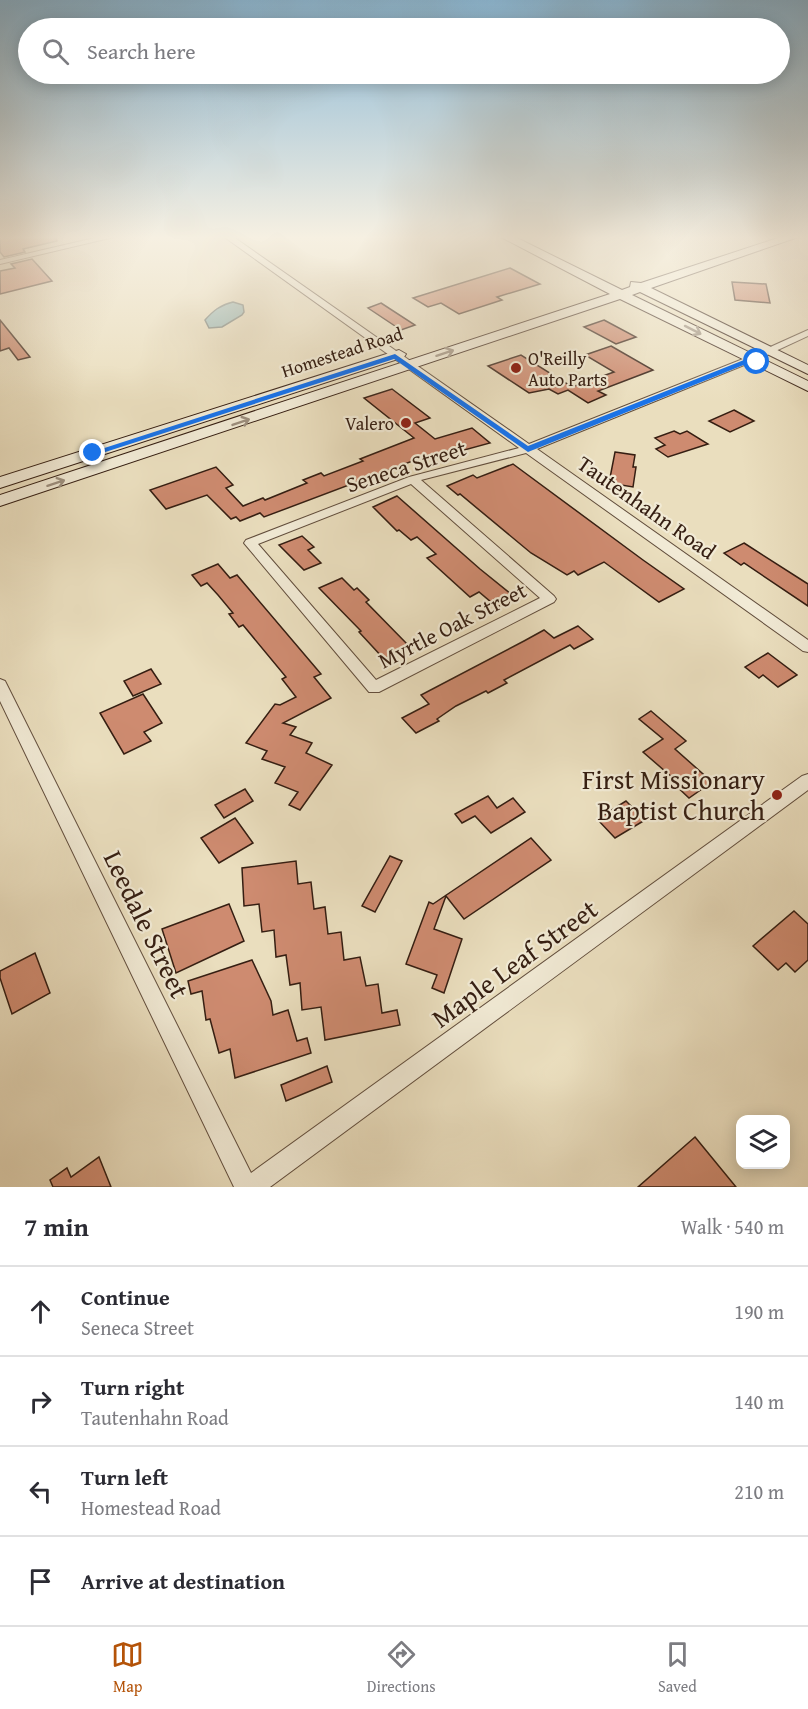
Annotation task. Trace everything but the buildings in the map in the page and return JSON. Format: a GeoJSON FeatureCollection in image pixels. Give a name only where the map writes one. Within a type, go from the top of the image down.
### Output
{"type":"FeatureCollection","features":[{"type":"Feature","properties":{"kind":"main road","name":"Homestead Road"},"geometry":{"type":"LineString","coordinates":[[0,501],[193,438],[596,291]]}},
{"type":"Feature","properties":{"kind":"main road","name":"Homestead Road"},"geometry":{"type":"LineString","coordinates":[[0,483],[182,425],[402,361],[614,291]]}},
{"type":"Feature","properties":{"kind":"main road"},"geometry":{"type":"LineString","coordinates":[[630,291],[751,359],[808,387]]}},
{"type":"Feature","properties":{"kind":"main road"},"geometry":{"type":"LineString","coordinates":[[649,291],[808,370]]}},
{"type":"Feature","properties":{"kind":"main road"},"geometry":{"type":"LineString","coordinates":[[182,425],[193,438]]}},
{"type":"Feature","properties":{"kind":"street","name":"Tautenhahn Road"},"geometry":{"type":"LineString","coordinates":[[305,291],[808,647]]}},
{"type":"Feature","properties":{"kind":"street","name":"Seneca Street"},"geometry":{"type":"LineString","coordinates":[[374,688],[250,543],[413,479],[528,449],[751,359],[808,333]]}},
{"type":"Feature","properties":{"kind":"street","name":"Myrtle Oak Street"},"geometry":{"type":"LineString","coordinates":[[374,688],[549,600],[413,479]]}},
{"type":"Feature","properties":{"kind":"street","name":"Leedale Street"},"geometry":{"type":"LineString","coordinates":[[0,685],[249,1187]]}},
{"type":"Feature","properties":{"kind":"street","name":"Maple Leaf Street"},"geometry":{"type":"LineString","coordinates":[[249,1187],[808,781]]}},
{"type":"Feature","properties":{"kind":"water"},"geometry":{"type":"Polygon","coordinates":[[[233,302],[243,305],[242,315],[222,327],[209,328],[205,320],[214,311],[233,302]]]}},
{"type":"Feature","properties":{"kind":"place","name":"O'Reilly Auto Parts"},"geometry":{"type":"Point","coordinates":[516,368]}},
{"type":"Feature","properties":{"kind":"place","name":"Valero"},"geometry":{"type":"Point","coordinates":[406,423]}},
{"type":"Feature","properties":{"kind":"place","name":"First Missionary Baptist Church"},"geometry":{"type":"Point","coordinates":[777,795]}},
{"type":"Feature","properties":{"kind":"route"},"geometry":{"type":"LineString","coordinates":[[93,453],[395,356],[528,449],[751,359],[757,362]]}}]}
